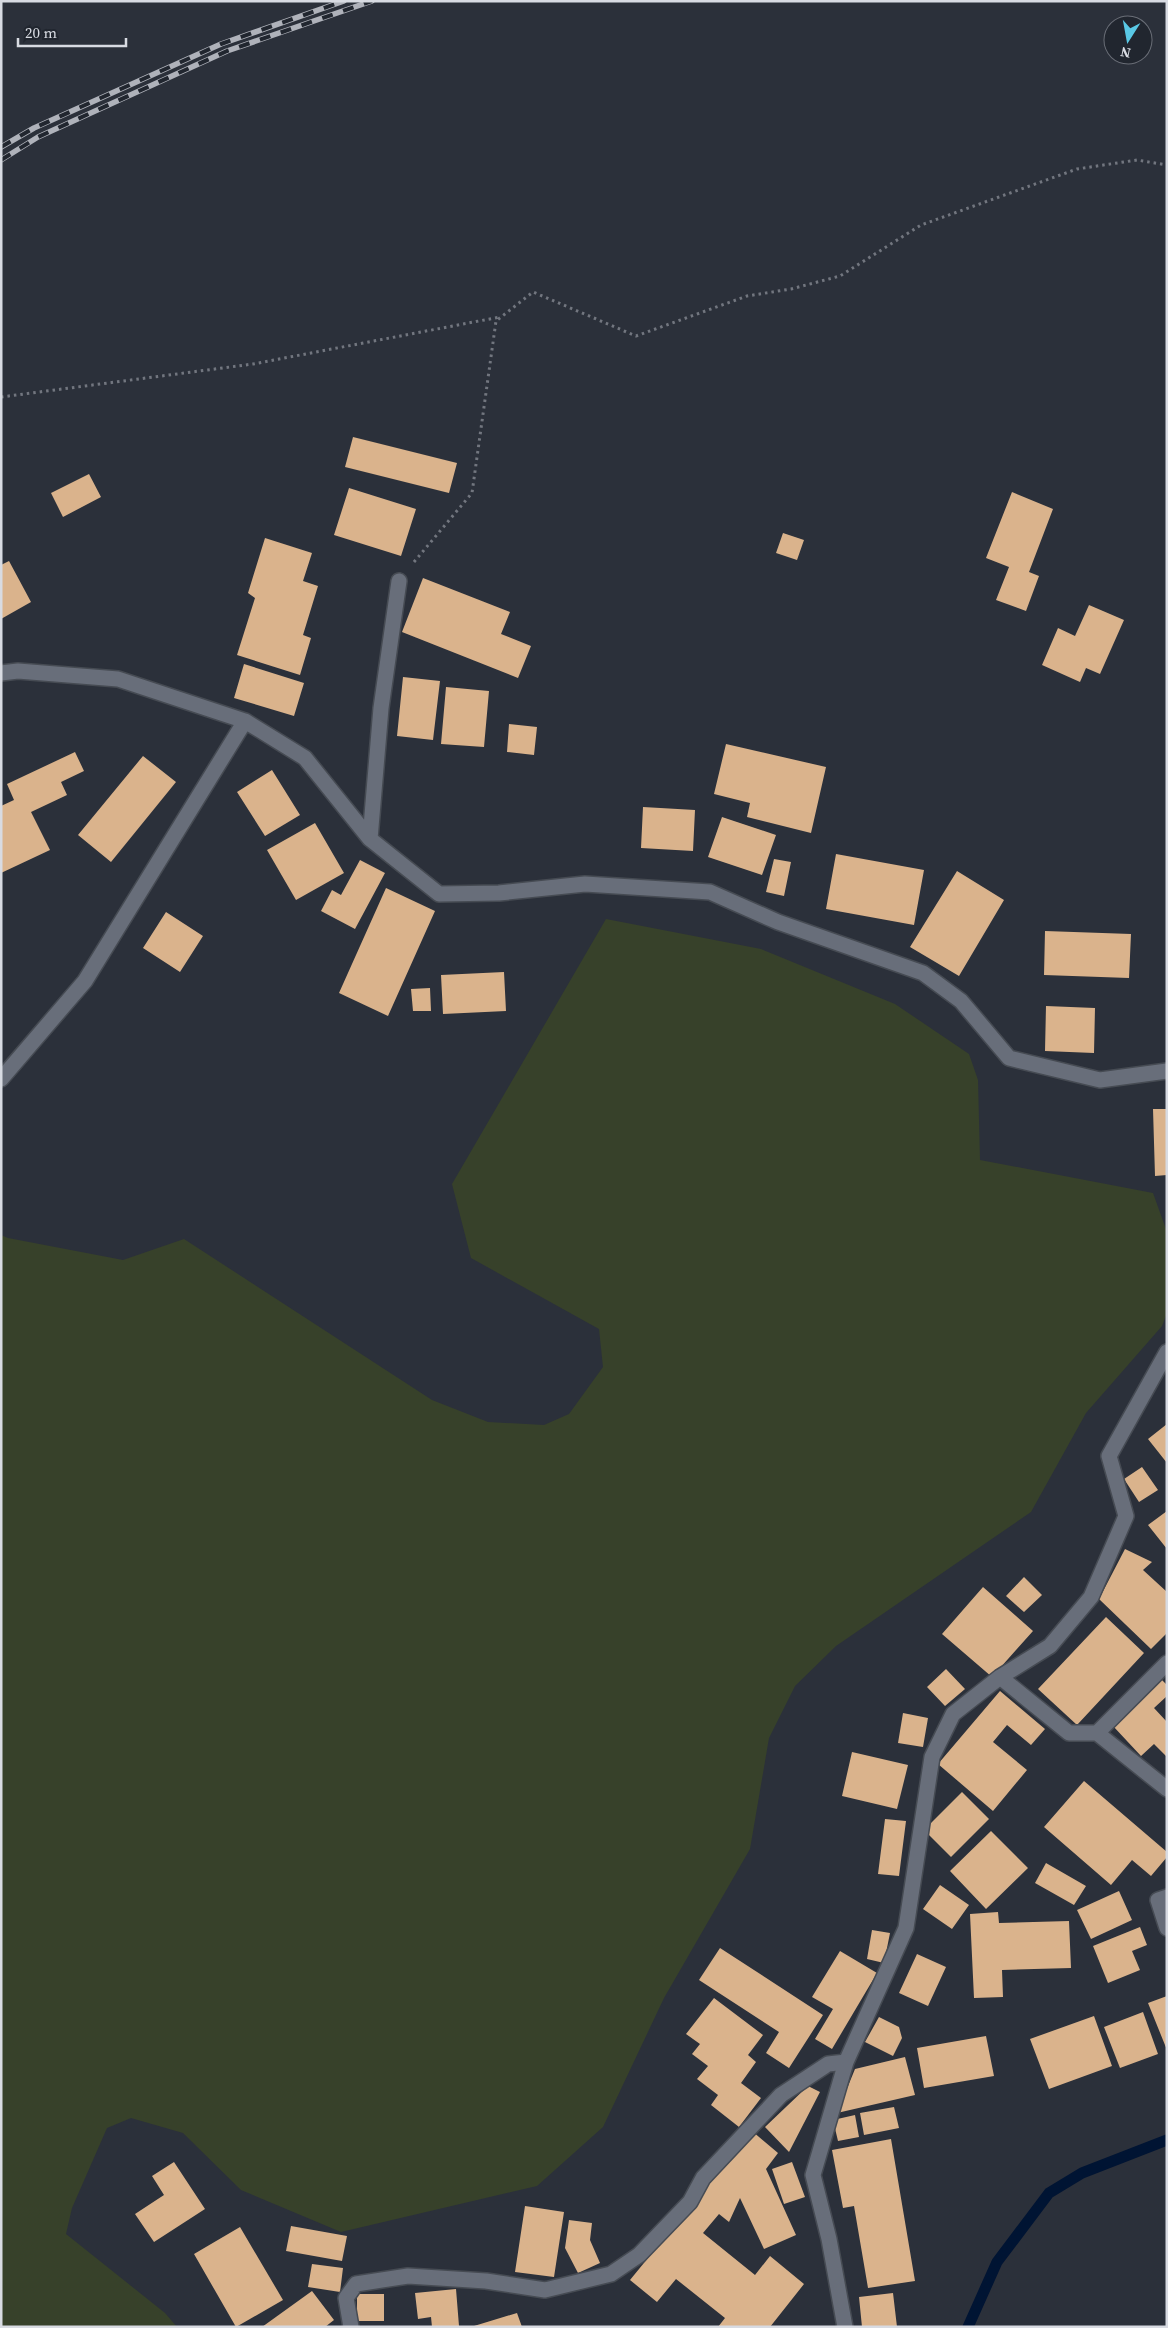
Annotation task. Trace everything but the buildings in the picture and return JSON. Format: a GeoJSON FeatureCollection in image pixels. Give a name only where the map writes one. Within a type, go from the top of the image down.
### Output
{"type":"FeatureCollection","features":[{"type":"Feature","properties":{"kind":"street"},"geometry":{"type":"LineString","coordinates":[[370,839],[381,708],[399,581]]}},
{"type":"Feature","properties":{"kind":"street"},"geometry":{"type":"LineString","coordinates":[[1,673],[18,671],[118,679],[245,721],[305,758],[370,839],[439,894],[499,893],[585,884],[710,892],[778,922],[923,973],[961,1001],[1009,1058],[1100,1080],[1167,1070]]}},
{"type":"Feature","properties":{"kind":"street"},"geometry":{"type":"LineString","coordinates":[[1,1079],[85,981],[245,721]]}},
{"type":"Feature","properties":{"kind":"street"},"geometry":{"type":"LineString","coordinates":[[845,2327],[829,2239],[813,2175],[846,2062],[906,1928],[932,1757],[953,1714],[1000,1677],[1050,1646],[1091,1597],[1126,1516],[1109,1456],[1167,1352]]}},
{"type":"Feature","properties":{"kind":"street"},"geometry":{"type":"LineString","coordinates":[[1097,1734],[1167,1663]]}},
{"type":"Feature","properties":{"kind":"street"},"geometry":{"type":"LineString","coordinates":[[1000,1677],[1069,1734],[1097,1734],[1167,1789]]}},
{"type":"Feature","properties":{"kind":"street"},"geometry":{"type":"LineString","coordinates":[[1167,1897],[1158,1900],[1167,1928]]}},
{"type":"Feature","properties":{"kind":"street"},"geometry":{"type":"LineString","coordinates":[[350,2327],[346,2298],[356,2284],[363,2282],[408,2276],[441,2277],[545,2290],[611,2274],[639,2255],[690,2202],[704,2178],[781,2095],[828,2064],[846,2062]]}},
{"type":"Feature","properties":{"kind":"path"},"geometry":{"type":"LineString","coordinates":[[399,581],[472,493],[496,321],[532,292],[636,336],[747,296],[791,289],[840,276],[921,224],[1077,169],[1137,160],[1167,165]]}},
{"type":"Feature","properties":{"kind":"path"},"geometry":{"type":"LineString","coordinates":[[1,397],[253,364],[501,317]]}},
{"type":"Feature","properties":{"kind":"green space"},"geometry":{"type":"Polygon","coordinates":[[[606,919],[761,949],[895,1004],[969,1054],[978,1080],[980,1160],[1153,1193],[1167,1232],[1167,1313],[1162,1326],[1086,1413],[1031,1512],[836,1646],[795,1686],[769,1738],[750,1849],[664,1998],[603,2127],[537,2186],[341,2232],[241,2190],[183,2133],[131,2118],[107,2128],[72,2208],[66,2234],[165,2313],[177,2327],[1,2327],[1,1235],[8,1238],[123,1260],[184,1239],[432,1400],[488,1422],[544,1425],[569,1414],[603,1367],[599,1329],[471,1258],[452,1184],[606,919]]]}},
{"type":"Feature","properties":{"kind":"waterway"},"geometry":{"type":"LineString","coordinates":[[968,2327],[997,2262],[1049,2193],[1082,2173],[1167,2140]]}},
{"type":"Feature","properties":{"kind":"railway"},"geometry":{"type":"LineString","coordinates":[[1,147],[34,128],[221,44],[344,1]]}},
{"type":"Feature","properties":{"kind":"railway"},"geometry":{"type":"LineString","coordinates":[[1,160],[38,137],[227,51],[372,1]]}}]}
